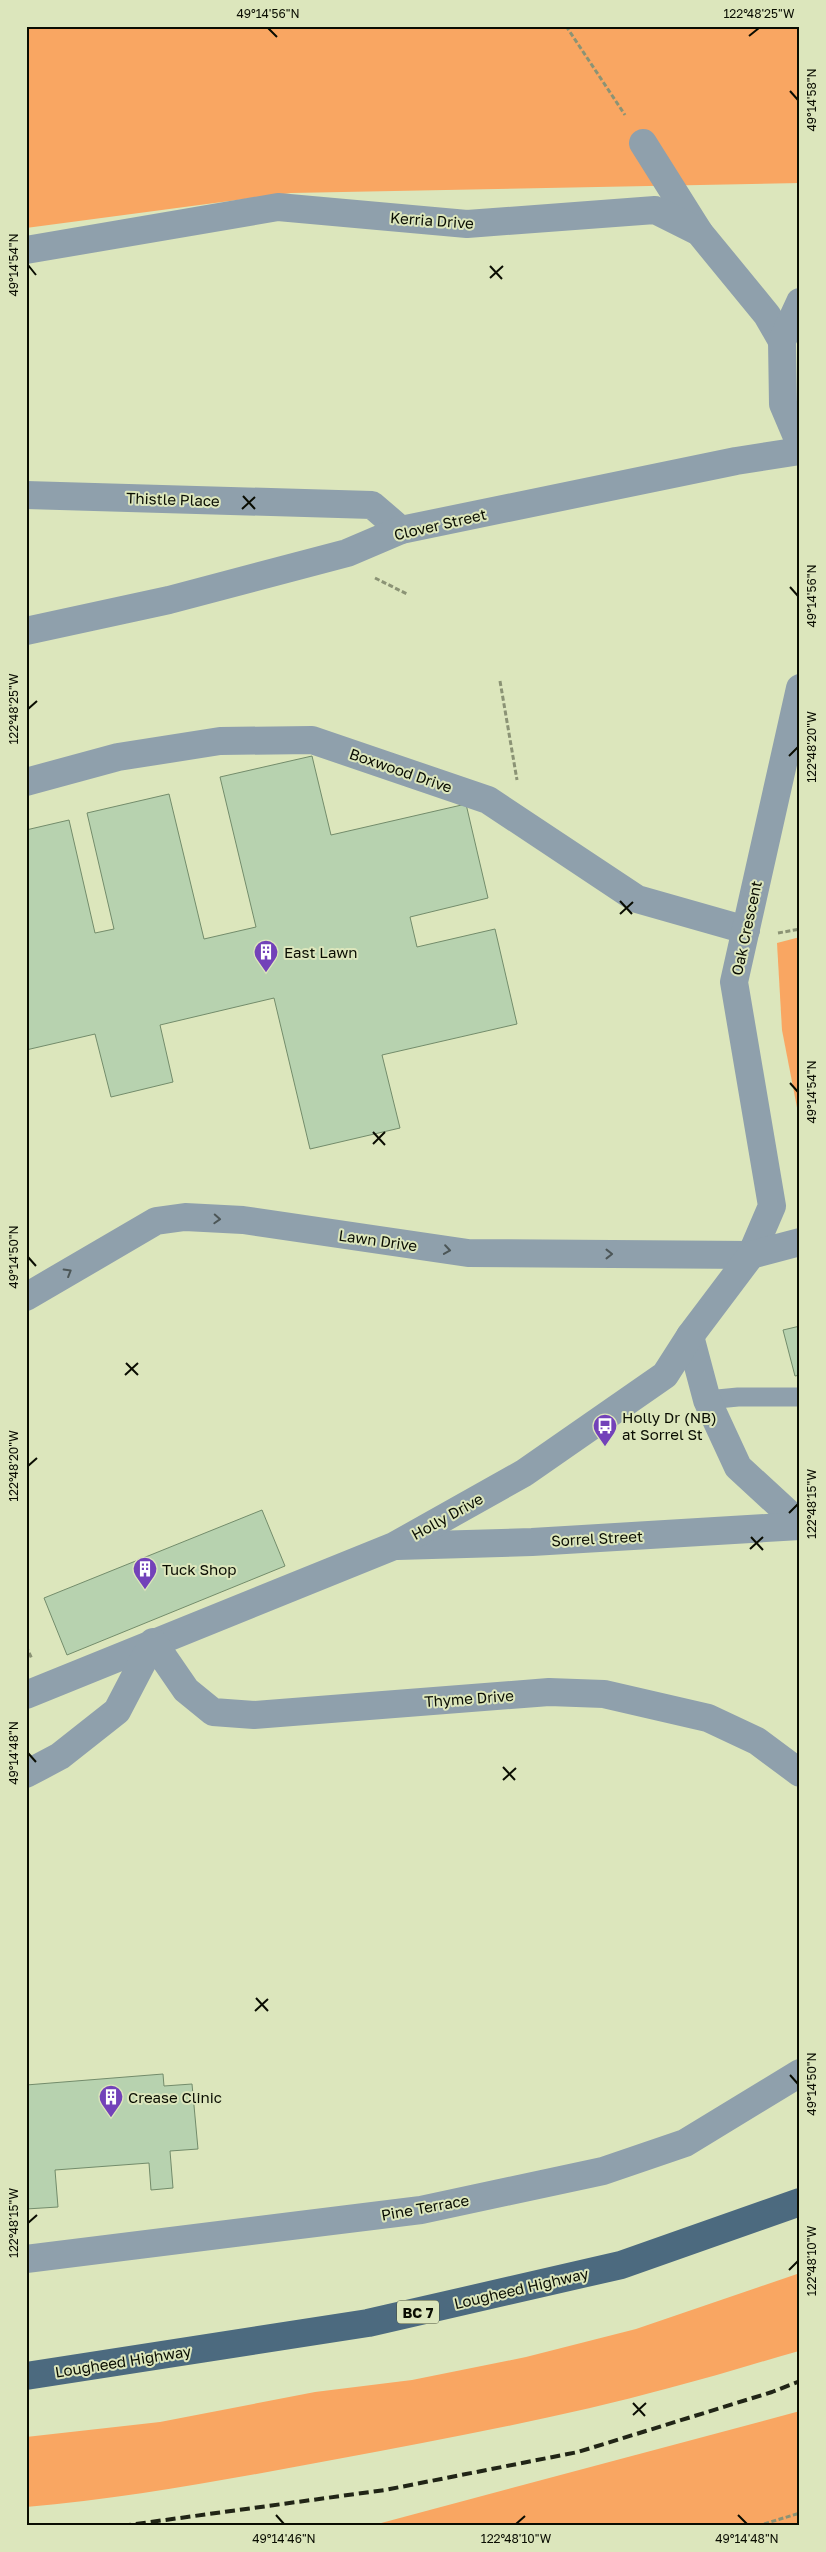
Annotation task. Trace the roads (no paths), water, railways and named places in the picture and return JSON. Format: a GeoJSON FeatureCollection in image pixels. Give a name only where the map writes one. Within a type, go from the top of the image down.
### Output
{"type":"FeatureCollection","features":[{"type":"Feature","properties":{"kind":"main road","name":"Lougheed Highway"},"geometry":{"type":"LineString","coordinates":[[26,2376],[368,2323],[621,2265],[800,2202]]}},
{"type":"Feature","properties":{"kind":"street"},"geometry":{"type":"LineString","coordinates":[[643,143],[699,232]]}},
{"type":"Feature","properties":{"kind":"street","name":"Kerria Drive"},"geometry":{"type":"LineString","coordinates":[[26,250],[278,207],[467,224],[655,210],[699,232],[766,315],[782,341]]}},
{"type":"Feature","properties":{"kind":"street"},"geometry":{"type":"LineString","coordinates":[[800,302],[782,341],[783,404],[800,444]]}},
{"type":"Feature","properties":{"kind":"street","name":"Clover Street"},"geometry":{"type":"LineString","coordinates":[[26,631],[169,600],[347,553],[401,530],[727,463],[800,451]]}},
{"type":"Feature","properties":{"kind":"street","name":"Thistle Place"},"geometry":{"type":"LineString","coordinates":[[26,495],[372,505],[401,530]]}},
{"type":"Feature","properties":{"kind":"street","name":"Oak Crescent"},"geometry":{"type":"LineString","coordinates":[[751,1255],[772,1206],[734,982],[800,688]]}},
{"type":"Feature","properties":{"kind":"street","name":"Boxwood Drive"},"geometry":{"type":"LineString","coordinates":[[26,782],[118,757],[220,741],[312,740],[488,800],[637,899],[746,930]]}},
{"type":"Feature","properties":{"kind":"street","name":"Lawn Drive"},"geometry":{"type":"LineString","coordinates":[[26,1297],[156,1221],[184,1217],[243,1220],[468,1253],[751,1255]]}},
{"type":"Feature","properties":{"kind":"street"},"geometry":{"type":"LineString","coordinates":[[751,1255],[800,1242]]}},
{"type":"Feature","properties":{"kind":"street","name":"Holly Drive"},"geometry":{"type":"LineString","coordinates":[[26,1695],[394,1546],[524,1473],[665,1375],[690,1336],[751,1255]]}},
{"type":"Feature","properties":{"kind":"street"},"geometry":{"type":"LineString","coordinates":[[690,1336],[707,1400],[738,1467],[800,1525]]}},
{"type":"Feature","properties":{"kind":"street","name":"Sorrel Street"},"geometry":{"type":"LineString","coordinates":[[394,1546],[542,1541],[800,1525]]}},
{"type":"Feature","properties":{"kind":"street"},"geometry":{"type":"LineString","coordinates":[[26,1774],[60,1756],[117,1711],[153,1642]]}},
{"type":"Feature","properties":{"kind":"street","name":"Thyme Drive"},"geometry":{"type":"LineString","coordinates":[[153,1642],[186,1690],[213,1712],[254,1715],[549,1692],[604,1694],[708,1718],[757,1741],[800,1773]]}},
{"type":"Feature","properties":{"kind":"street","name":"Pine Terrace"},"geometry":{"type":"LineString","coordinates":[[26,2259],[420,2210],[603,2172],[685,2143],[800,2073]]}},
{"type":"Feature","properties":{"kind":"lane"},"geometry":{"type":"LineString","coordinates":[[707,1400],[738,1397],[800,1397]]}},
{"type":"Feature","properties":{"kind":"railway"},"geometry":{"type":"LineString","coordinates":[[121,2526],[385,2490],[578,2452],[772,2392],[800,2381]]}},
{"type":"Feature","properties":{"kind":"place","name":"East Lawn"},"geometry":{"type":"Point","coordinates":[266,973]}},
{"type":"Feature","properties":{"kind":"place","name":"Holly Dr (NB) at Sorrel St"},"geometry":{"type":"Point","coordinates":[605,1447]}},
{"type":"Feature","properties":{"kind":"place","name":"Tuck Shop"},"geometry":{"type":"Point","coordinates":[145,1590]}},
{"type":"Feature","properties":{"kind":"place","name":"Crease Clinic"},"geometry":{"type":"Point","coordinates":[111,2118]}}]}
